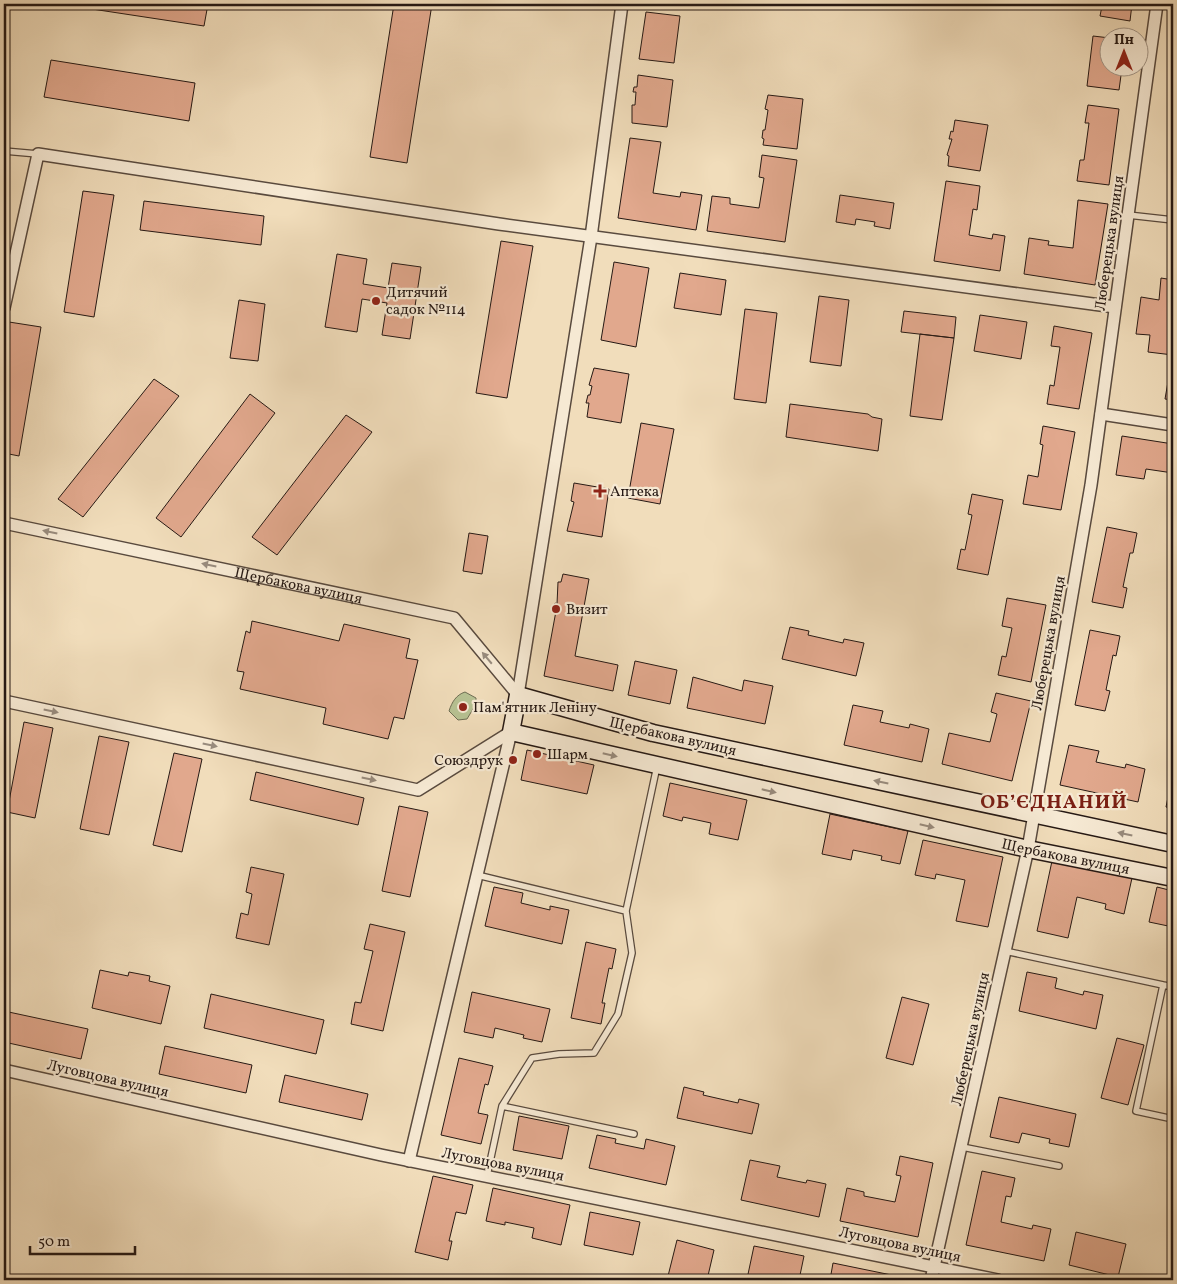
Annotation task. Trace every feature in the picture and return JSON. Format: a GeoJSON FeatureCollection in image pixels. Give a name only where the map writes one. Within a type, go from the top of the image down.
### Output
{"type":"FeatureCollection","features":[{"type":"Feature","properties":{"kind":"street"},"geometry":{"type":"LineString","coordinates":[[409,1161],[511,732],[518,695],[591,236],[622,4]]}},
{"type":"Feature","properties":{"kind":"street","name":"Люберецька вулиця"},"geometry":{"type":"LineString","coordinates":[[931,1280],[1028,849],[1091,485],[1157,4]]}},
{"type":"Feature","properties":{"kind":"street"},"geometry":{"type":"LineString","coordinates":[[4,308],[38,154],[591,236],[1115,308]]}},
{"type":"Feature","properties":{"kind":"street"},"geometry":{"type":"LineString","coordinates":[[1101,414],[1173,425]]}},
{"type":"Feature","properties":{"kind":"street","name":"Щербакова вулиця"},"geometry":{"type":"LineString","coordinates":[[4,523],[454,618],[518,695],[653,733],[1173,844]]}},
{"type":"Feature","properties":{"kind":"street"},"geometry":{"type":"LineString","coordinates":[[4,701],[418,790],[511,732]]}},
{"type":"Feature","properties":{"kind":"street","name":"Щербакова вулиця"},"geometry":{"type":"LineString","coordinates":[[511,732],[1028,849],[1173,878]]}},
{"type":"Feature","properties":{"kind":"street","name":"Луговцова вулиця"},"geometry":{"type":"LineString","coordinates":[[4,1070],[409,1161],[998,1280]]}},
{"type":"Feature","properties":{"kind":"lane"},"geometry":{"type":"LineString","coordinates":[[4,151],[38,154]]}},
{"type":"Feature","properties":{"kind":"lane"},"geometry":{"type":"LineString","coordinates":[[1128,215],[1173,220]]}},
{"type":"Feature","properties":{"kind":"lane"},"geometry":{"type":"LineString","coordinates":[[487,1176],[502,1106],[532,1058],[559,1054],[594,1054],[602,1044],[618,1014],[632,953],[626,911],[657,766]]}},
{"type":"Feature","properties":{"kind":"lane"},"geometry":{"type":"LineString","coordinates":[[477,876],[626,911]]}},
{"type":"Feature","properties":{"kind":"lane"},"geometry":{"type":"LineString","coordinates":[[1005,951],[1173,987]]}},
{"type":"Feature","properties":{"kind":"lane"},"geometry":{"type":"LineString","coordinates":[[1163,985],[1136,1111],[1173,1119]]}},
{"type":"Feature","properties":{"kind":"lane"},"geometry":{"type":"LineString","coordinates":[[502,1106],[634,1134]]}},
{"type":"Feature","properties":{"kind":"lane"},"geometry":{"type":"LineString","coordinates":[[962,1147],[1059,1166]]}},
{"type":"Feature","properties":{"kind":"green space"},"geometry":{"type":"Polygon","coordinates":[[[465,692],[476,698],[476,704],[467,719],[458,720],[449,711],[455,699],[465,692]]]}},
{"type":"Feature","properties":{"kind":"building"},"geometry":{"type":"Polygon","coordinates":[[[59,4],[208,4],[204,26],[59,4]]]}},
{"type":"Feature","properties":{"kind":"building"},"geometry":{"type":"Polygon","coordinates":[[[394,4],[432,4],[407,163],[370,157],[394,4]]]}},
{"type":"Feature","properties":{"kind":"building"},"geometry":{"type":"Polygon","coordinates":[[[1088,4],[1132,4],[1130,21],[1100,16],[1102,6],[1088,4]]]}},
{"type":"Feature","properties":{"kind":"building"},"geometry":{"type":"Polygon","coordinates":[[[646,12],[680,16],[674,63],[639,59],[646,12]]]}},
{"type":"Feature","properties":{"kind":"building"},"geometry":{"type":"Polygon","coordinates":[[[1093,36],[1100,37],[1100,78],[1121,78],[1119,90],[1087,86],[1093,36]]]}},
{"type":"Feature","properties":{"kind":"building"},"geometry":{"type":"Polygon","coordinates":[[[51,60],[195,83],[189,121],[44,97],[51,60]]]}},
{"type":"Feature","properties":{"kind":"building"},"geometry":{"type":"Polygon","coordinates":[[[638,75],[673,80],[667,127],[632,123],[632,105],[635,105],[636,92],[633,92],[634,87],[637,87],[638,75]]]}},
{"type":"Feature","properties":{"kind":"building"},"geometry":{"type":"Polygon","coordinates":[[[768,95],[803,99],[797,149],[763,145],[764,139],[762,138],[768,110],[765,109],[768,95]]]}},
{"type":"Feature","properties":{"kind":"building"},"geometry":{"type":"Polygon","coordinates":[[[1088,105],[1119,109],[1109,185],[1077,181],[1080,160],[1084,160],[1089,123],[1085,123],[1088,105]]]}},
{"type":"Feature","properties":{"kind":"building"},"geometry":{"type":"Polygon","coordinates":[[[955,120],[988,125],[980,171],[948,166],[949,156],[947,155],[952,139],[949,139],[951,131],[953,132],[955,120]]]}},
{"type":"Feature","properties":{"kind":"building"},"geometry":{"type":"Polygon","coordinates":[[[630,138],[661,142],[653,193],[680,197],[681,192],[702,195],[696,230],[618,218],[630,138]]]}},
{"type":"Feature","properties":{"kind":"building"},"geometry":{"type":"Polygon","coordinates":[[[762,155],[797,160],[785,242],[707,231],[712,196],[730,198],[730,204],[759,208],[764,178],[759,177],[762,155]]]}},
{"type":"Feature","properties":{"kind":"building"},"geometry":{"type":"Polygon","coordinates":[[[946,181],[980,186],[977,210],[973,209],[969,235],[992,239],[993,234],[1005,236],[1000,271],[934,261],[946,181]]]}},
{"type":"Feature","properties":{"kind":"building"},"geometry":{"type":"Polygon","coordinates":[[[83,191],[114,195],[94,317],[64,312],[83,191]]]}},
{"type":"Feature","properties":{"kind":"building"},"geometry":{"type":"Polygon","coordinates":[[[840,195],[894,203],[890,229],[874,226],[875,222],[856,219],[855,225],[836,222],[840,195]]]}},
{"type":"Feature","properties":{"kind":"building"},"geometry":{"type":"Polygon","coordinates":[[[1078,200],[1108,204],[1095,285],[1024,274],[1029,238],[1049,241],[1048,245],[1073,248],[1078,200]]]}},
{"type":"Feature","properties":{"kind":"building"},"geometry":{"type":"Polygon","coordinates":[[[144,201],[264,216],[261,245],[140,230],[144,201]]]}},
{"type":"Feature","properties":{"kind":"building"},"geometry":{"type":"Polygon","coordinates":[[[501,241],[533,246],[507,398],[476,393],[501,241]]]}},
{"type":"Feature","properties":{"kind":"building"},"geometry":{"type":"Polygon","coordinates":[[[337,254],[367,259],[363,284],[388,288],[392,263],[421,267],[410,339],[382,335],[387,303],[362,299],[357,332],[325,327],[337,254]]]}},
{"type":"Feature","properties":{"kind":"building"},"geometry":{"type":"Polygon","coordinates":[[[614,262],[649,268],[636,347],[601,340],[614,262]]]}},
{"type":"Feature","properties":{"kind":"building"},"geometry":{"type":"Polygon","coordinates":[[[680,273],[726,280],[721,315],[674,308],[680,273]]]}},
{"type":"Feature","properties":{"kind":"building"},"geometry":{"type":"Polygon","coordinates":[[[1161,278],[1173,280],[1173,355],[1148,352],[1150,335],[1136,334],[1141,297],[1159,300],[1161,278]]]}},
{"type":"Feature","properties":{"kind":"building"},"geometry":{"type":"Polygon","coordinates":[[[819,296],[849,300],[841,366],[810,362],[819,296]]]}},
{"type":"Feature","properties":{"kind":"building"},"geometry":{"type":"Polygon","coordinates":[[[239,300],[265,304],[258,361],[230,358],[239,300]]]}},
{"type":"Feature","properties":{"kind":"building"},"geometry":{"type":"Polygon","coordinates":[[[745,309],[777,313],[766,403],[734,399],[745,309]]]}},
{"type":"Feature","properties":{"kind":"building"},"geometry":{"type":"Polygon","coordinates":[[[904,311],[956,317],[954,338],[901,332],[904,311]]]}},
{"type":"Feature","properties":{"kind":"building"},"geometry":{"type":"Polygon","coordinates":[[[980,315],[1027,322],[1021,359],[974,351],[980,315]]]}},
{"type":"Feature","properties":{"kind":"building"},"geometry":{"type":"Polygon","coordinates":[[[9,322],[41,327],[19,456],[4,453],[4,356],[9,322]]]}},
{"type":"Feature","properties":{"kind":"building"},"geometry":{"type":"Polygon","coordinates":[[[1054,326],[1092,333],[1079,409],[1047,404],[1050,385],[1054,386],[1060,347],[1051,346],[1054,326]]]}},
{"type":"Feature","properties":{"kind":"building"},"geometry":{"type":"Polygon","coordinates":[[[920,334],[954,338],[942,420],[910,416],[920,334]]]}},
{"type":"Feature","properties":{"kind":"building"},"geometry":{"type":"Polygon","coordinates":[[[594,368],[629,374],[621,423],[587,417],[589,403],[586,403],[588,395],[590,395],[592,386],[589,385],[594,368]]]}},
{"type":"Feature","properties":{"kind":"building"},"geometry":{"type":"Polygon","coordinates":[[[1169,376],[1173,376],[1173,400],[1165,399],[1169,376]]]}},
{"type":"Feature","properties":{"kind":"building"},"geometry":{"type":"Polygon","coordinates":[[[154,379],[179,396],[83,517],[58,499],[154,379]]]}},
{"type":"Feature","properties":{"kind":"building"},"geometry":{"type":"Polygon","coordinates":[[[250,394],[275,413],[181,537],[156,518],[250,394]]]}},
{"type":"Feature","properties":{"kind":"building"},"geometry":{"type":"Polygon","coordinates":[[[790,404],[868,414],[882,419],[878,451],[786,437],[790,404]]]}},
{"type":"Feature","properties":{"kind":"building"},"geometry":{"type":"Polygon","coordinates":[[[346,415],[372,432],[277,555],[252,537],[346,415]]]}},
{"type":"Feature","properties":{"kind":"building"},"geometry":{"type":"Polygon","coordinates":[[[641,423],[674,429],[660,504],[628,498],[641,423]]]}},
{"type":"Feature","properties":{"kind":"building"},"geometry":{"type":"Polygon","coordinates":[[[1043,426],[1075,432],[1061,510],[1023,504],[1028,475],[1038,477],[1043,445],[1040,444],[1043,426]]]}},
{"type":"Feature","properties":{"kind":"building"},"geometry":{"type":"Polygon","coordinates":[[[1122,436],[1173,444],[1173,473],[1146,469],[1144,479],[1116,475],[1122,436]]]}},
{"type":"Feature","properties":{"kind":"building"},"geometry":{"type":"Polygon","coordinates":[[[574,483],[609,489],[602,537],[567,531],[574,502],[571,501],[574,483]]]}},
{"type":"Feature","properties":{"kind":"building"},"geometry":{"type":"Polygon","coordinates":[[[972,494],[1003,500],[988,575],[957,569],[961,549],[965,550],[972,515],[968,514],[972,494]]]}},
{"type":"Feature","properties":{"kind":"building"},"geometry":{"type":"Polygon","coordinates":[[[1107,527],[1137,533],[1133,553],[1130,553],[1123,587],[1127,588],[1123,608],[1092,602],[1107,527]]]}},
{"type":"Feature","properties":{"kind":"building"},"geometry":{"type":"Polygon","coordinates":[[[469,533],[488,536],[482,574],[463,571],[469,533]]]}},
{"type":"Feature","properties":{"kind":"building"},"geometry":{"type":"Polygon","coordinates":[[[563,574],[589,579],[575,656],[618,665],[613,691],[544,676],[556,611],[553,611],[555,603],[557,604],[558,582],[561,582],[563,574]]]}},
{"type":"Feature","properties":{"kind":"building"},"geometry":{"type":"Polygon","coordinates":[[[1007,598],[1046,605],[1031,682],[998,675],[1002,656],[1006,657],[1012,628],[1002,626],[1007,598]]]}},
{"type":"Feature","properties":{"kind":"building"},"geometry":{"type":"Polygon","coordinates":[[[252,621],[339,641],[344,624],[410,639],[406,658],[418,660],[404,719],[394,717],[388,739],[323,724],[326,708],[240,689],[244,672],[237,671],[246,631],[250,633],[252,621]]]}},
{"type":"Feature","properties":{"kind":"building"},"geometry":{"type":"Polygon","coordinates":[[[790,627],[809,631],[808,635],[843,643],[844,639],[864,643],[856,676],[782,659],[790,627]]]}},
{"type":"Feature","properties":{"kind":"building"},"geometry":{"type":"Polygon","coordinates":[[[1090,630],[1120,636],[1116,656],[1113,655],[1106,690],[1110,691],[1105,711],[1075,705],[1090,630]]]}},
{"type":"Feature","properties":{"kind":"building"},"geometry":{"type":"Polygon","coordinates":[[[635,661],[677,670],[670,704],[628,695],[635,661]]]}},
{"type":"Feature","properties":{"kind":"building"},"geometry":{"type":"Polygon","coordinates":[[[693,677],[742,691],[744,680],[773,686],[765,724],[687,708],[693,677]]]}},
{"type":"Feature","properties":{"kind":"building"},"geometry":{"type":"Polygon","coordinates":[[[996,693],[1031,701],[1012,781],[942,764],[949,733],[990,742],[997,714],[991,712],[996,693]]]}},
{"type":"Feature","properties":{"kind":"building"},"geometry":{"type":"Polygon","coordinates":[[[853,705],[883,711],[880,722],[909,728],[910,724],[929,729],[922,762],[844,745],[853,705]]]}},
{"type":"Feature","properties":{"kind":"building"},"geometry":{"type":"Polygon","coordinates":[[[24,722],[53,728],[35,818],[7,812],[24,722]]]}},
{"type":"Feature","properties":{"kind":"building"},"geometry":{"type":"Polygon","coordinates":[[[99,736],[129,742],[109,835],[80,829],[99,736]]]}},
{"type":"Feature","properties":{"kind":"building"},"geometry":{"type":"Polygon","coordinates":[[[1069,745],[1099,751],[1096,762],[1125,768],[1126,764],[1145,769],[1138,802],[1060,785],[1069,745]]]}},
{"type":"Feature","properties":{"kind":"building"},"geometry":{"type":"Polygon","coordinates":[[[527,750],[594,765],[587,794],[521,780],[527,750]]]}},
{"type":"Feature","properties":{"kind":"building"},"geometry":{"type":"Polygon","coordinates":[[[174,753],[202,759],[182,852],[153,845],[174,753]]]}},
{"type":"Feature","properties":{"kind":"building"},"geometry":{"type":"Polygon","coordinates":[[[256,772],[364,798],[358,825],[250,800],[256,772]]]}},
{"type":"Feature","properties":{"kind":"building"},"geometry":{"type":"Polygon","coordinates":[[[1173,773],[1173,809],[1166,807],[1173,773]]]}},
{"type":"Feature","properties":{"kind":"building"},"geometry":{"type":"Polygon","coordinates":[[[670,783],[747,800],[738,840],[709,834],[711,823],[683,817],[682,821],[663,816],[670,783]]]}},
{"type":"Feature","properties":{"kind":"building"},"geometry":{"type":"Polygon","coordinates":[[[399,806],[428,812],[410,897],[382,891],[399,806]]]}},
{"type":"Feature","properties":{"kind":"building"},"geometry":{"type":"Polygon","coordinates":[[[830,814],[908,831],[900,864],[881,860],[882,856],[853,850],[851,860],[822,854],[830,814]]]}},
{"type":"Feature","properties":{"kind":"building"},"geometry":{"type":"Polygon","coordinates":[[[923,840],[1003,857],[988,927],[956,921],[965,880],[936,874],[935,879],[915,875],[923,840]]]}},
{"type":"Feature","properties":{"kind":"building"},"geometry":{"type":"Polygon","coordinates":[[[1052,861],[1132,878],[1124,914],[1105,909],[1106,904],[1077,897],[1068,938],[1037,931],[1052,861]]]}},
{"type":"Feature","properties":{"kind":"building"},"geometry":{"type":"Polygon","coordinates":[[[251,867],[284,874],[269,945],[236,938],[241,913],[248,915],[252,894],[246,892],[251,867]]]}},
{"type":"Feature","properties":{"kind":"building"},"geometry":{"type":"Polygon","coordinates":[[[494,887],[523,893],[521,903],[550,910],[550,906],[569,910],[562,944],[485,926],[494,887]]]}},
{"type":"Feature","properties":{"kind":"building"},"geometry":{"type":"Polygon","coordinates":[[[1157,887],[1173,891],[1173,927],[1149,922],[1157,887]]]}},
{"type":"Feature","properties":{"kind":"building"},"geometry":{"type":"Polygon","coordinates":[[[370,924],[405,932],[383,1031],[351,1024],[355,1002],[361,1003],[373,951],[364,949],[370,924]]]}},
{"type":"Feature","properties":{"kind":"building"},"geometry":{"type":"Polygon","coordinates":[[[586,942],[616,949],[612,969],[609,968],[602,1003],[605,1003],[601,1024],[571,1018],[586,942]]]}},
{"type":"Feature","properties":{"kind":"building"},"geometry":{"type":"Polygon","coordinates":[[[100,970],[128,976],[129,972],[150,976],[149,981],[170,986],[161,1024],[92,1008],[100,970]]]}},
{"type":"Feature","properties":{"kind":"building"},"geometry":{"type":"Polygon","coordinates":[[[1027,972],[1057,978],[1055,988],[1083,995],[1084,991],[1103,995],[1096,1029],[1019,1011],[1027,972]]]}},
{"type":"Feature","properties":{"kind":"building"},"geometry":{"type":"Polygon","coordinates":[[[472,992],[550,1009],[542,1042],[523,1038],[524,1035],[495,1028],[493,1038],[464,1032],[472,992]]]}},
{"type":"Feature","properties":{"kind":"building"},"geometry":{"type":"Polygon","coordinates":[[[211,994],[324,1020],[316,1054],[204,1028],[211,994]]]}},
{"type":"Feature","properties":{"kind":"building"},"geometry":{"type":"Polygon","coordinates":[[[902,997],[929,1004],[913,1065],[886,1058],[902,997]]]}},
{"type":"Feature","properties":{"kind":"building"},"geometry":{"type":"Polygon","coordinates":[[[4,1011],[88,1029],[81,1059],[4,1042],[4,1011]]]}},
{"type":"Feature","properties":{"kind":"building"},"geometry":{"type":"Polygon","coordinates":[[[1117,1038],[1144,1045],[1128,1105],[1101,1098],[1117,1038]]]}},
{"type":"Feature","properties":{"kind":"building"},"geometry":{"type":"Polygon","coordinates":[[[165,1046],[252,1065],[246,1093],[159,1074],[165,1046]]]}},
{"type":"Feature","properties":{"kind":"building"},"geometry":{"type":"Polygon","coordinates":[[[459,1058],[493,1066],[488,1085],[485,1084],[478,1113],[488,1115],[481,1144],[441,1135],[459,1058]]]}},
{"type":"Feature","properties":{"kind":"building"},"geometry":{"type":"Polygon","coordinates":[[[285,1075],[368,1094],[362,1120],[279,1102],[285,1075]]]}},
{"type":"Feature","properties":{"kind":"building"},"geometry":{"type":"Polygon","coordinates":[[[684,1087],[704,1092],[703,1095],[738,1103],[739,1099],[759,1104],[752,1134],[677,1118],[684,1087]]]}},
{"type":"Feature","properties":{"kind":"building"},"geometry":{"type":"Polygon","coordinates":[[[999,1097],[1076,1114],[1069,1147],[1049,1143],[1050,1139],[1022,1133],[1019,1143],[990,1137],[999,1097]]]}},
{"type":"Feature","properties":{"kind":"building"},"geometry":{"type":"Polygon","coordinates":[[[519,1116],[569,1126],[562,1159],[513,1150],[519,1116]]]}},
{"type":"Feature","properties":{"kind":"building"},"geometry":{"type":"Polygon","coordinates":[[[597,1135],[616,1139],[615,1143],[644,1149],[646,1139],[675,1146],[666,1185],[589,1168],[597,1135]]]}},
{"type":"Feature","properties":{"kind":"building"},"geometry":{"type":"Polygon","coordinates":[[[900,1156],[933,1163],[918,1237],[840,1221],[847,1188],[864,1192],[864,1196],[895,1202],[901,1176],[896,1175],[900,1156]]]}},
{"type":"Feature","properties":{"kind":"building"},"geometry":{"type":"Polygon","coordinates":[[[750,1160],[780,1166],[777,1177],[806,1183],[807,1180],[826,1184],[819,1217],[741,1200],[750,1160]]]}},
{"type":"Feature","properties":{"kind":"building"},"geometry":{"type":"Polygon","coordinates":[[[982,1171],[1015,1178],[1011,1197],[1006,1196],[1001,1222],[1032,1229],[1033,1225],[1051,1229],[1044,1261],[966,1245],[982,1171]]]}},
{"type":"Feature","properties":{"kind":"building"},"geometry":{"type":"Polygon","coordinates":[[[433,1176],[473,1185],[466,1214],[456,1212],[449,1241],[452,1241],[448,1260],[415,1252],[433,1176]]]}},
{"type":"Feature","properties":{"kind":"building"},"geometry":{"type":"Polygon","coordinates":[[[493,1188],[570,1205],[561,1245],[532,1238],[534,1228],[505,1222],[505,1225],[486,1221],[493,1188]]]}},
{"type":"Feature","properties":{"kind":"building"},"geometry":{"type":"Polygon","coordinates":[[[590,1212],[640,1222],[633,1255],[584,1245],[590,1212]]]}},
{"type":"Feature","properties":{"kind":"building"},"geometry":{"type":"Polygon","coordinates":[[[1076,1232],[1126,1244],[1118,1277],[1069,1265],[1076,1232]]]}},
{"type":"Feature","properties":{"kind":"building"},"geometry":{"type":"Polygon","coordinates":[[[677,1240],[714,1250],[707,1280],[667,1280],[677,1240]]]}},
{"type":"Feature","properties":{"kind":"building"},"geometry":{"type":"Polygon","coordinates":[[[754,1246],[804,1256],[799,1280],[747,1279],[754,1246]]]}},
{"type":"Feature","properties":{"kind":"building"},"geometry":{"type":"Polygon","coordinates":[[[833,1263],[911,1279],[911,1280],[830,1280],[833,1263]]]}},
{"type":"Feature","properties":{"kind":"place","name":"Дитячий садок №114"},"geometry":{"type":"Point","coordinates":[376,301]}},
{"type":"Feature","properties":{"kind":"place","name":"Аптека"},"geometry":{"type":"Point","coordinates":[600,491]}},
{"type":"Feature","properties":{"kind":"place","name":"Визит"},"geometry":{"type":"Point","coordinates":[556,609]}},
{"type":"Feature","properties":{"kind":"place","name":"Пам'ятник Леніну"},"geometry":{"type":"Point","coordinates":[463,707]}},
{"type":"Feature","properties":{"kind":"place","name":"Шарм"},"geometry":{"type":"Point","coordinates":[537,754]}},
{"type":"Feature","properties":{"kind":"place","name":"Союздрук"},"geometry":{"type":"Point","coordinates":[513,760]}},
{"type":"Feature","properties":{"kind":"district","name":"ОБ’ЄДНАНИЙ"},"geometry":{"type":"Point","coordinates":[1054,801]}}]}
